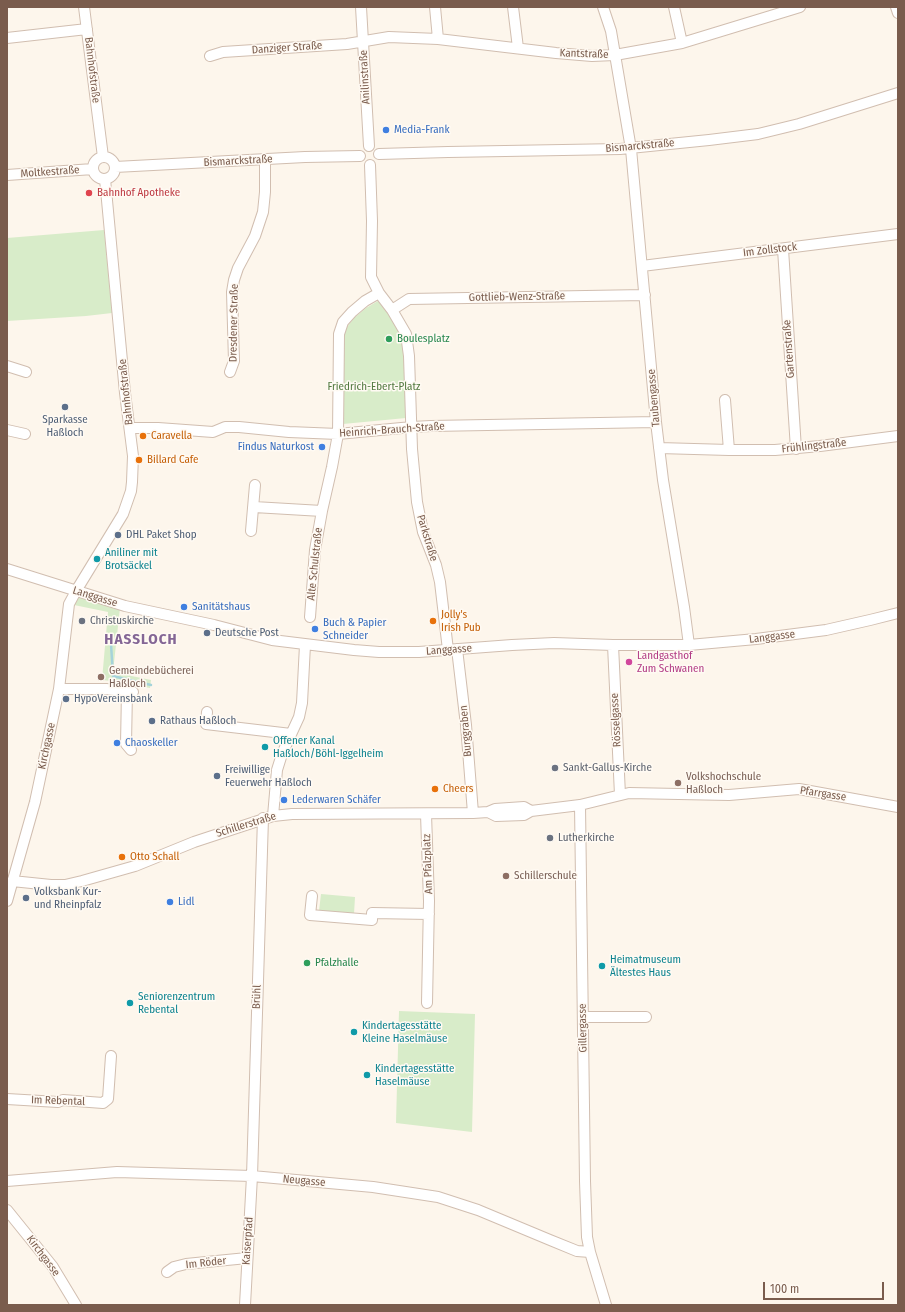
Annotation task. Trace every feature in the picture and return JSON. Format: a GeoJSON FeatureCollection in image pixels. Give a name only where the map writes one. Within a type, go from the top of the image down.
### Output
{"type":"FeatureCollection","features":[{"type":"Feature","properties":{"kind":"street","name":"Bahnhofstraße"},"geometry":{"type":"LineString","coordinates":[[84,7],[103,157]]}},
{"type":"Feature","properties":{"kind":"street","name":"Anilinstraße"},"geometry":{"type":"LineString","coordinates":[[361,7],[369,146]]}},
{"type":"Feature","properties":{"kind":"street"},"geometry":{"type":"LineString","coordinates":[[435,7],[438,39]]}},
{"type":"Feature","properties":{"kind":"street"},"geometry":{"type":"LineString","coordinates":[[513,7],[518,48]]}},
{"type":"Feature","properties":{"kind":"street","name":"Taubengasse"},"geometry":{"type":"LineString","coordinates":[[603,7],[611,31],[631,148],[656,422],[666,502],[684,607],[688,646]]}},
{"type":"Feature","properties":{"kind":"street"},"geometry":{"type":"LineString","coordinates":[[674,7],[682,43]]}},
{"type":"Feature","properties":{"kind":"street","name":"Kantstraße"},"geometry":{"type":"LineString","coordinates":[[363,41],[389,36],[438,39],[592,56],[615,55],[682,43],[800,7]]}},
{"type":"Feature","properties":{"kind":"street"},"geometry":{"type":"LineString","coordinates":[[896,7],[898,13]]}},
{"type":"Feature","properties":{"kind":"street"},"geometry":{"type":"LineString","coordinates":[[7,38],[87,29]]}},
{"type":"Feature","properties":{"kind":"street","name":"Danziger Straße"},"geometry":{"type":"LineString","coordinates":[[210,56],[223,52],[347,44],[363,41]]}},
{"type":"Feature","properties":{"kind":"street","name":"Bismarckstraße"},"geometry":{"type":"LineString","coordinates":[[379,154],[631,148],[758,134],[799,124],[897,94]]}},
{"type":"Feature","properties":{"kind":"street"},"geometry":{"type":"LineString","coordinates":[[369,146],[374,148],[379,154],[378,160],[370,165],[364,163],[360,156],[362,150],[369,146]]}},
{"type":"Feature","properties":{"kind":"street","name":"Bismarckstraße"},"geometry":{"type":"LineString","coordinates":[[115,167],[305,157],[360,156]]}},
{"type":"Feature","properties":{"kind":"street"},"geometry":{"type":"LineString","coordinates":[[103,157],[106,157],[112,161],[115,167],[115,171],[111,176],[105,179],[98,178],[93,169],[93,166],[97,160],[103,157]]}},
{"type":"Feature","properties":{"kind":"street","name":"Dresdener Straße"},"geometry":{"type":"LineString","coordinates":[[230,372],[234,361],[232,292],[238,268],[255,236],[263,212],[266,192],[265,160]]}},
{"type":"Feature","properties":{"kind":"street"},"geometry":{"type":"LineString","coordinates":[[370,165],[372,221],[371,277],[379,293],[392,310],[406,334],[409,356],[412,426]]}},
{"type":"Feature","properties":{"kind":"street","name":"Moltkestraße"},"geometry":{"type":"LineString","coordinates":[[7,175],[93,169]]}},
{"type":"Feature","properties":{"kind":"street","name":"Bahnhofstraße"},"geometry":{"type":"LineString","coordinates":[[76,591],[118,524],[128,502],[133,476],[133,456],[125,393],[105,179]]}},
{"type":"Feature","properties":{"kind":"street","name":"Im Zollstock"},"geometry":{"type":"LineString","coordinates":[[642,266],[898,234]]}},
{"type":"Feature","properties":{"kind":"street","name":"Gartenstraße"},"geometry":{"type":"LineString","coordinates":[[783,249],[796,449]]}},
{"type":"Feature","properties":{"kind":"street"},"geometry":{"type":"LineString","coordinates":[[338,434],[339,334],[344,322],[352,312],[365,301],[379,293]]}},
{"type":"Feature","properties":{"kind":"street","name":"Gottlieb-Wenz-Straße"},"geometry":{"type":"LineString","coordinates":[[392,310],[409,299],[645,295]]}},
{"type":"Feature","properties":{"kind":"street"},"geometry":{"type":"LineString","coordinates":[[7,366],[26,372]]}},
{"type":"Feature","properties":{"kind":"street"},"geometry":{"type":"LineString","coordinates":[[725,400],[729,450]]}},
{"type":"Feature","properties":{"kind":"street","name":"Heinrich-Brauch-Straße"},"geometry":{"type":"LineString","coordinates":[[130,428],[158,428],[213,432],[226,427],[239,427],[289,432],[338,434],[412,426],[656,422]]}},
{"type":"Feature","properties":{"kind":"street","name":"Parkstraße"},"geometry":{"type":"LineString","coordinates":[[412,426],[412,449],[417,502],[423,532],[436,566],[440,582],[452,650]]}},
{"type":"Feature","properties":{"kind":"street"},"geometry":{"type":"LineString","coordinates":[[7,430],[25,434]]}},
{"type":"Feature","properties":{"kind":"street","name":"Alte Schulstraße"},"geometry":{"type":"LineString","coordinates":[[310,617],[315,550],[338,434]]}},
{"type":"Feature","properties":{"kind":"street","name":"Frühlingstraße"},"geometry":{"type":"LineString","coordinates":[[659,448],[729,450],[796,449],[898,436]]}},
{"type":"Feature","properties":{"kind":"street"},"geometry":{"type":"LineString","coordinates":[[250,531],[254,507],[255,485]]}},
{"type":"Feature","properties":{"kind":"street"},"geometry":{"type":"LineString","coordinates":[[254,507],[322,511]]}},
{"type":"Feature","properties":{"kind":"street","name":"Langgasse"},"geometry":{"type":"LineString","coordinates":[[7,569],[125,606],[214,625],[272,640],[354,650],[400,653],[554,643],[688,646],[826,630],[898,613]]}},
{"type":"Feature","properties":{"kind":"street","name":"Kirchgasse"},"geometry":{"type":"LineString","coordinates":[[7,900],[35,802],[59,689],[69,604],[76,591]]}},
{"type":"Feature","properties":{"kind":"street"},"geometry":{"type":"LineString","coordinates":[[273,816],[277,770],[282,754],[299,717],[302,703],[305,645]]}},
{"type":"Feature","properties":{"kind":"street","name":"Rösselgasse"},"geometry":{"type":"LineString","coordinates":[[613,645],[620,795]]}},
{"type":"Feature","properties":{"kind":"street","name":"Burggraben"},"geometry":{"type":"LineString","coordinates":[[452,650],[466,725],[473,813]]}},
{"type":"Feature","properties":{"kind":"street"},"geometry":{"type":"LineString","coordinates":[[59,689],[106,689],[130,691],[126,744],[131,750]]}},
{"type":"Feature","properties":{"kind":"street"},"geometry":{"type":"LineString","coordinates":[[207,712],[206,724],[291,734]]}},
{"type":"Feature","properties":{"kind":"street","name":"Pfarrgasse"},"geometry":{"type":"LineString","coordinates":[[580,805],[629,793],[729,795],[799,789],[898,807]]}},
{"type":"Feature","properties":{"kind":"street","name":"Schillerstraße"},"geometry":{"type":"LineString","coordinates":[[12,881],[51,885],[82,881],[135,866],[194,842],[263,818],[273,816],[292,814],[473,813],[488,812],[495,809],[524,807],[531,811],[580,805]]}},
{"type":"Feature","properties":{"kind":"street","name":"Gillergasse"},"geometry":{"type":"LineString","coordinates":[[580,805],[587,1237],[606,1305]]}},
{"type":"Feature","properties":{"kind":"street","name":"Am Pfalzplatz"},"geometry":{"type":"LineString","coordinates":[[426,814],[429,914],[427,1003]]}},
{"type":"Feature","properties":{"kind":"street","name":"Brühl"},"geometry":{"type":"LineString","coordinates":[[252,1176],[263,818]]}},
{"type":"Feature","properties":{"kind":"street"},"geometry":{"type":"LineString","coordinates":[[312,896],[310,915],[372,920],[372,912],[429,914]]}},
{"type":"Feature","properties":{"kind":"street"},"geometry":{"type":"LineString","coordinates":[[583,1017],[646,1017]]}},
{"type":"Feature","properties":{"kind":"street","name":"Im Rebental"},"geometry":{"type":"LineString","coordinates":[[7,1100],[58,1102],[63,1100],[103,1103],[108,1099],[111,1056]]}},
{"type":"Feature","properties":{"kind":"street","name":"Neugasse"},"geometry":{"type":"LineString","coordinates":[[7,1181],[117,1172],[252,1176],[373,1187],[438,1197],[478,1210],[550,1240],[578,1250],[590,1252]]}},
{"type":"Feature","properties":{"kind":"street","name":"Kaiserpfad"},"geometry":{"type":"LineString","coordinates":[[245,1305],[252,1176]]}},
{"type":"Feature","properties":{"kind":"street","name":"Kirchgasse"},"geometry":{"type":"LineString","coordinates":[[7,1212],[53,1268],[76,1305]]}},
{"type":"Feature","properties":{"kind":"street","name":"Im Röder"},"geometry":{"type":"LineString","coordinates":[[167,1272],[174,1267],[186,1264],[247,1258]]}},
{"type":"Feature","properties":{"kind":"green space"},"geometry":{"type":"Polygon","coordinates":[[[104,230],[112,313],[7,321],[7,238],[104,230]]]}},
{"type":"Feature","properties":{"kind":"green space","name":"Friedrich-Ebert-Platz"},"geometry":{"type":"Polygon","coordinates":[[[378,301],[390,316],[402,337],[405,357],[406,418],[343,424],[343,337],[347,327],[354,318],[366,308],[378,301]]]}},
{"type":"Feature","properties":{"kind":"green space"},"geometry":{"type":"Polygon","coordinates":[[[77,594],[120,608],[112,681],[102,680],[108,612],[74,605],[77,594]]]}},
{"type":"Feature","properties":{"kind":"green space"},"geometry":{"type":"Polygon","coordinates":[[[117,673],[151,680],[150,688],[115,682],[117,673]]]}},
{"type":"Feature","properties":{"kind":"green space"},"geometry":{"type":"Polygon","coordinates":[[[321,894],[355,897],[354,914],[319,911],[321,894]]]}},
{"type":"Feature","properties":{"kind":"green space"},"geometry":{"type":"Polygon","coordinates":[[[399,1011],[475,1014],[472,1132],[396,1123],[399,1011]]]}},
{"type":"Feature","properties":{"kind":"waterway"},"geometry":{"type":"LineString","coordinates":[[111,644],[113,676],[151,685]]}},
{"type":"Feature","properties":{"kind":"place","name":"Media-Frank"},"geometry":{"type":"Point","coordinates":[386,130]}},
{"type":"Feature","properties":{"kind":"place","name":"Bahnhof Apotheke"},"geometry":{"type":"Point","coordinates":[89,193]}},
{"type":"Feature","properties":{"kind":"place","name":"Boulesplatz"},"geometry":{"type":"Point","coordinates":[389,339]}},
{"type":"Feature","properties":{"kind":"place","name":"Sparkasse Haßloch"},"geometry":{"type":"Point","coordinates":[65,407]}},
{"type":"Feature","properties":{"kind":"place","name":"Caravella"},"geometry":{"type":"Point","coordinates":[143,436]}},
{"type":"Feature","properties":{"kind":"place","name":"Findus Naturkost"},"geometry":{"type":"Point","coordinates":[322,447]}},
{"type":"Feature","properties":{"kind":"place","name":"Billard Cafe"},"geometry":{"type":"Point","coordinates":[139,460]}},
{"type":"Feature","properties":{"kind":"place","name":"DHL Paket Shop"},"geometry":{"type":"Point","coordinates":[118,535]}},
{"type":"Feature","properties":{"kind":"place","name":"Aniliner mit Brotsäckel"},"geometry":{"type":"Point","coordinates":[97,559]}},
{"type":"Feature","properties":{"kind":"place","name":"Sanitätshaus"},"geometry":{"type":"Point","coordinates":[184,607]}},
{"type":"Feature","properties":{"kind":"place","name":"Christuskirche"},"geometry":{"type":"Point","coordinates":[82,621]}},
{"type":"Feature","properties":{"kind":"place","name":"Jolly's Irish Pub"},"geometry":{"type":"Point","coordinates":[433,621]}},
{"type":"Feature","properties":{"kind":"place","name":"Buch & Papier Schneider"},"geometry":{"type":"Point","coordinates":[315,629]}},
{"type":"Feature","properties":{"kind":"place","name":"Deutsche Post"},"geometry":{"type":"Point","coordinates":[207,633]}},
{"type":"Feature","properties":{"kind":"place","name":"Landgasthof Zum Schwanen"},"geometry":{"type":"Point","coordinates":[629,662]}},
{"type":"Feature","properties":{"kind":"place","name":"Gemeindebücherei Haßloch"},"geometry":{"type":"Point","coordinates":[101,677]}},
{"type":"Feature","properties":{"kind":"place","name":"HypoVereinsbank"},"geometry":{"type":"Point","coordinates":[66,699]}},
{"type":"Feature","properties":{"kind":"place","name":"Rathaus Haßloch"},"geometry":{"type":"Point","coordinates":[152,721]}},
{"type":"Feature","properties":{"kind":"place","name":"Chaoskeller"},"geometry":{"type":"Point","coordinates":[117,743]}},
{"type":"Feature","properties":{"kind":"place","name":"Offener Kanal Haßloch/Böhl-Iggelheim"},"geometry":{"type":"Point","coordinates":[265,747]}},
{"type":"Feature","properties":{"kind":"place","name":"Sankt-Gallus-Kirche"},"geometry":{"type":"Point","coordinates":[555,768]}},
{"type":"Feature","properties":{"kind":"place","name":"Freiwillige Feuerwehr Haßloch"},"geometry":{"type":"Point","coordinates":[217,776]}},
{"type":"Feature","properties":{"kind":"place","name":"Volkshochschule Haßloch"},"geometry":{"type":"Point","coordinates":[678,783]}},
{"type":"Feature","properties":{"kind":"place","name":"Cheers"},"geometry":{"type":"Point","coordinates":[435,789]}},
{"type":"Feature","properties":{"kind":"place","name":"Lederwaren Schäfer"},"geometry":{"type":"Point","coordinates":[284,800]}},
{"type":"Feature","properties":{"kind":"place","name":"Lutherkirche"},"geometry":{"type":"Point","coordinates":[550,838]}},
{"type":"Feature","properties":{"kind":"place","name":"Otto Schall"},"geometry":{"type":"Point","coordinates":[122,857]}},
{"type":"Feature","properties":{"kind":"place","name":"Schillerschule"},"geometry":{"type":"Point","coordinates":[506,876]}},
{"type":"Feature","properties":{"kind":"place","name":"Volksbank Kur- und Rheinpfalz"},"geometry":{"type":"Point","coordinates":[26,898]}},
{"type":"Feature","properties":{"kind":"place","name":"Lidl"},"geometry":{"type":"Point","coordinates":[170,902]}},
{"type":"Feature","properties":{"kind":"place","name":"Pfalzhalle"},"geometry":{"type":"Point","coordinates":[307,963]}},
{"type":"Feature","properties":{"kind":"place","name":"Heimatmuseum Ältestes Haus"},"geometry":{"type":"Point","coordinates":[602,966]}},
{"type":"Feature","properties":{"kind":"place","name":"Seniorenzentrum Rebental"},"geometry":{"type":"Point","coordinates":[130,1003]}},
{"type":"Feature","properties":{"kind":"place","name":"Kindertagesstätte Kleine Haselmäuse"},"geometry":{"type":"Point","coordinates":[354,1032]}},
{"type":"Feature","properties":{"kind":"place","name":"Kindertagesstätte Haselmäuse"},"geometry":{"type":"Point","coordinates":[367,1075]}},
{"type":"Feature","properties":{"kind":"district","name":"HASSLOCH"},"geometry":{"type":"Point","coordinates":[141,640]}}]}
